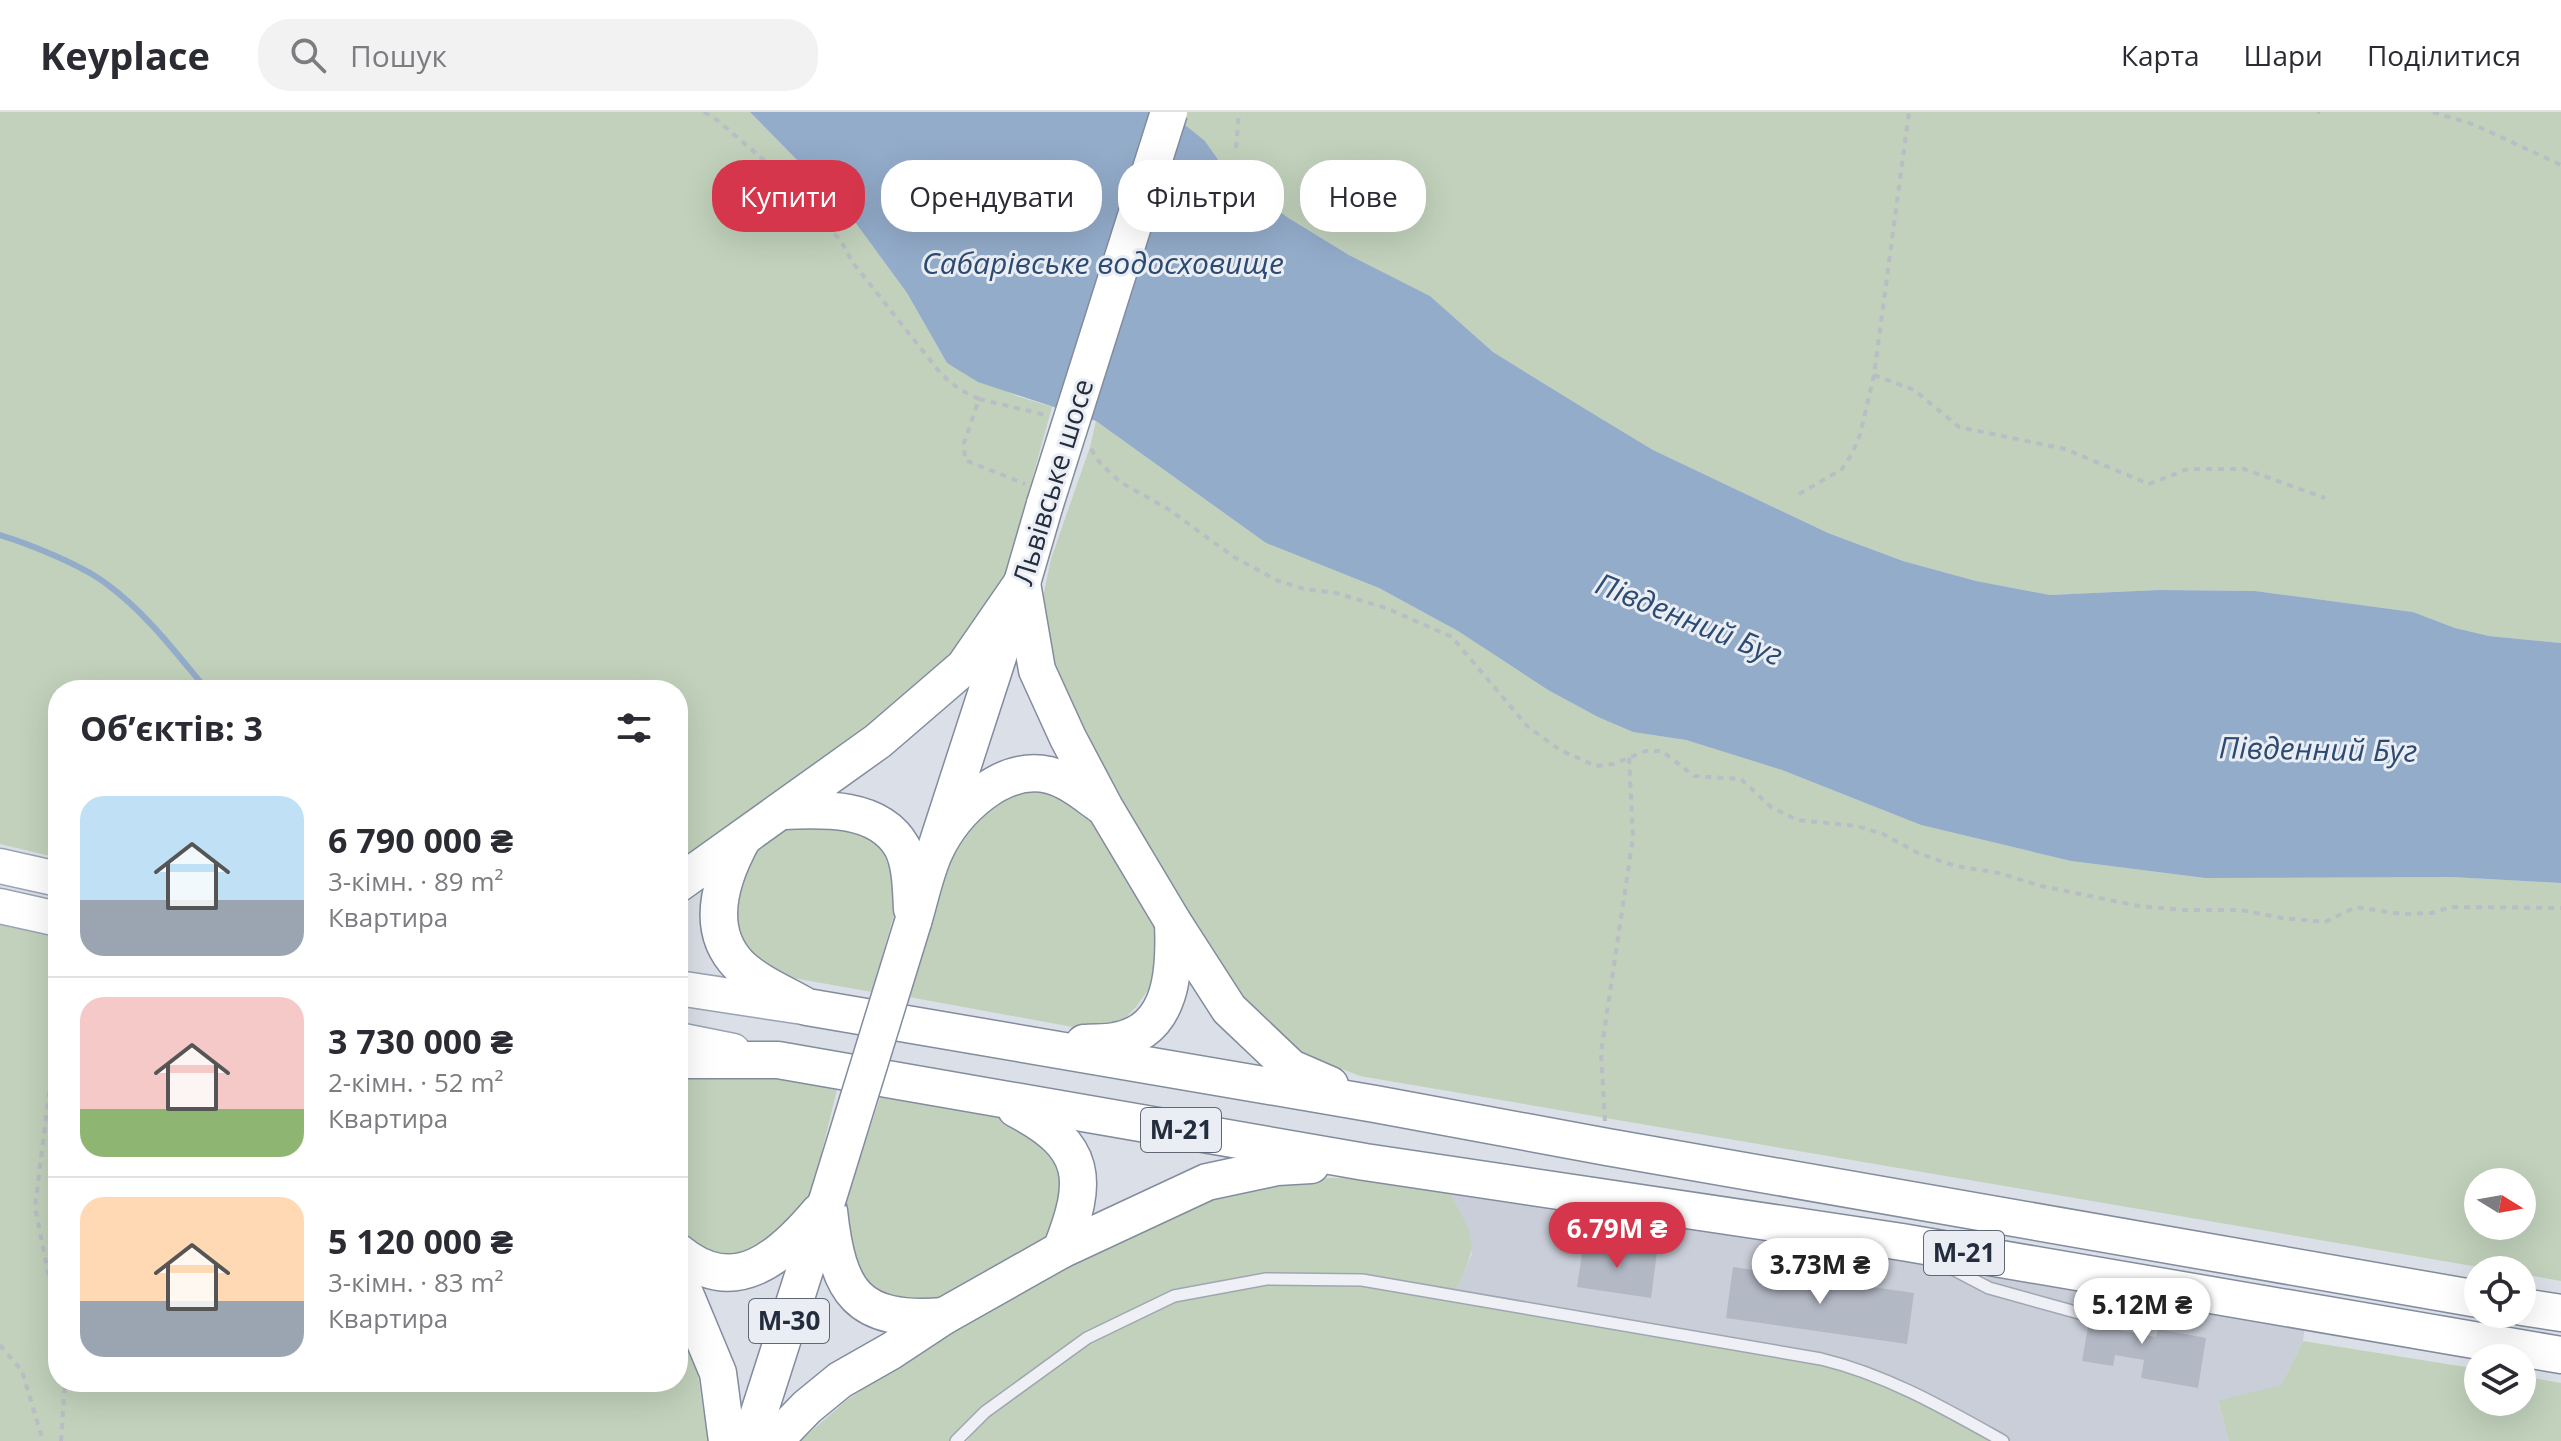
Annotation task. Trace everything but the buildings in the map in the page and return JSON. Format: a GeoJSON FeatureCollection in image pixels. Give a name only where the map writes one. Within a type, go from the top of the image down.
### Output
{"type":"FeatureCollection","features":[{"type":"Feature","properties":{"kind":"highway","name":"Львівське шосе"},"geometry":{"type":"LineString","coordinates":[[935,851],[1022,583],[1038,496],[1169,112]]}},
{"type":"Feature","properties":{"kind":"highway","name":"М-21"},"geometry":{"type":"LineString","coordinates":[[1022,583],[1037,670],[1105,808],[1229,1009],[1291,1068],[1375,1104],[2464,1297]]}},
{"type":"Feature","properties":{"kind":"highway"},"geometry":{"type":"LineString","coordinates":[[688,877],[878,741],[964,667],[1022,583]]}},
{"type":"Feature","properties":{"kind":"highway"},"geometry":{"type":"LineString","coordinates":[[935,851],[971,800],[1015,776],[1033,773],[1049,775],[1068,782],[1105,808]]}},
{"type":"Feature","properties":{"kind":"highway"},"geometry":{"type":"LineString","coordinates":[[782,811],[823,809],[855,814],[883,827],[902,847],[909,872],[913,922]]}},
{"type":"Feature","properties":{"kind":"highway"},"geometry":{"type":"LineString","coordinates":[[743,838],[727,868],[719,893],[722,934],[739,964],[807,1007],[1375,1104]]}},
{"type":"Feature","properties":{"kind":"highway","name":"М-21"},"geometry":{"type":"LineString","coordinates":[[688,1259],[699,1266],[717,1271],[735,1272],[753,1268],[793,1244],[827,1201],[935,851]]}},
{"type":"Feature","properties":{"kind":"highway"},"geometry":{"type":"LineString","coordinates":[[1021,1044],[1115,1042],[1130,1037],[1147,1025],[1160,1011],[1173,977],[1173,922]]}},
{"type":"Feature","properties":{"kind":"highway","name":"М-21"},"geometry":{"type":"LineString","coordinates":[[688,1058],[778,1060],[1365,1162],[1902,1242],[2561,1355]]}},
{"type":"Feature","properties":{"kind":"highway"},"geometry":{"type":"LineString","coordinates":[[997,1099],[1045,1125],[1073,1158],[1078,1174],[1076,1214],[1061,1250]]}},
{"type":"Feature","properties":{"kind":"highway"},"geometry":{"type":"LineString","coordinates":[[774,1441],[807,1407],[840,1380],[944,1316],[1061,1250],[1207,1182],[1277,1167],[1365,1162]]}},
{"type":"Feature","properties":{"kind":"highway"},"geometry":{"type":"LineString","coordinates":[[827,1201],[833,1253],[841,1274],[859,1300],[875,1310],[898,1316],[944,1316]]}},
{"type":"Feature","properties":{"kind":"highway","name":"М-30"},"geometry":{"type":"LineString","coordinates":[[750,1441],[827,1201]]}},
{"type":"Feature","properties":{"kind":"highway"},"geometry":{"type":"LineString","coordinates":[[688,1301],[718,1373],[727,1441]]}},
{"type":"Feature","properties":{"kind":"highway"},"geometry":{"type":"LineString","coordinates":[[2536,1309],[2561,1313]]}},
{"type":"Feature","properties":{"kind":"main road"},"geometry":{"type":"LineString","coordinates":[[0,866],[48,877]]}},
{"type":"Feature","properties":{"kind":"main road"},"geometry":{"type":"LineString","coordinates":[[0,906],[48,917]]}},
{"type":"Feature","properties":{"kind":"main road"},"geometry":{"type":"LineString","coordinates":[[688,989],[807,1007]]}},
{"type":"Feature","properties":{"kind":"main road"},"geometry":{"type":"LineString","coordinates":[[688,1042],[778,1060]]}},
{"type":"Feature","properties":{"kind":"lane"},"geometry":{"type":"LineString","coordinates":[[1902,1242],[1989,1288],[2090,1316]]}},
{"type":"Feature","properties":{"kind":"lane"},"geometry":{"type":"LineString","coordinates":[[956,1441],[985,1412],[1087,1338],[1174,1296],[1266,1279],[1362,1280],[1821,1359],[1899,1385],[2003,1441]]}},
{"type":"Feature","properties":{"kind":"lane"},"geometry":{"type":"LineString","coordinates":[[2121,1321],[2236,1299]]}},
{"type":"Feature","properties":{"kind":"path"},"geometry":{"type":"LineString","coordinates":[[704,112],[779,173],[798,193],[814,218],[840,239],[853,263],[942,375],[959,389],[979,399],[1053,417]]}},
{"type":"Feature","properties":{"kind":"path"},"geometry":{"type":"LineString","coordinates":[[1236,148],[1239,112]]}},
{"type":"Feature","properties":{"kind":"path"},"geometry":{"type":"LineString","coordinates":[[1799,494],[1842,469],[1860,435],[1874,375],[1909,112]]}},
{"type":"Feature","properties":{"kind":"path"},"geometry":{"type":"LineString","coordinates":[[2433,112],[2475,125],[2561,165]]}},
{"type":"Feature","properties":{"kind":"path"},"geometry":{"type":"LineString","coordinates":[[1874,375],[1914,390],[1959,427],[2065,449],[2149,484],[2188,469],[2244,469],[2325,498]]}},
{"type":"Feature","properties":{"kind":"path"},"geometry":{"type":"LineString","coordinates":[[979,399],[964,443],[965,460],[1038,496]]}},
{"type":"Feature","properties":{"kind":"path"},"geometry":{"type":"LineString","coordinates":[[1092,439],[1090,447],[1100,463],[1120,482],[1149,497],[1234,557],[1304,589],[1336,593],[1386,608],[1452,637],[1527,726],[1560,750],[1596,766],[1613,764],[1646,751],[1662,751],[1694,776],[1741,779],[1771,807],[1797,820],[1857,826],[1883,834],[1918,853],[1955,866],[1999,873],[2041,886],[2139,906],[2223,912],[2241,910],[2325,922],[2356,907],[2401,914],[2432,913],[2451,907],[2561,908]]}},
{"type":"Feature","properties":{"kind":"path"},"geometry":{"type":"LineString","coordinates":[[1607,1147],[1601,1053],[1633,837],[1629,757]]}},
{"type":"Feature","properties":{"kind":"path"},"geometry":{"type":"LineString","coordinates":[[48,1101],[35,1207],[48,1272]]}},
{"type":"Feature","properties":{"kind":"path"},"geometry":{"type":"LineString","coordinates":[[0,1345],[22,1371],[43,1441]]}},
{"type":"Feature","properties":{"kind":"path"},"geometry":{"type":"LineString","coordinates":[[61,1441],[64,1392]]}},
{"type":"Feature","properties":{"kind":"shaded area"},"geometry":{"type":"Polygon","coordinates":[[[1449,1192],[2307,1311],[2303,1341],[2281,1385],[2218,1402],[2229,1441],[2003,1441],[1454,1294],[1472,1254],[1449,1192]]]}},
{"type":"Feature","properties":{"kind":"green space"},"geometry":{"type":"Polygon","coordinates":[[[0,112],[750,112],[797,160],[712,160],[712,232],[862,232],[907,293],[947,363],[1017,396],[1052,407],[1006,573],[983,617],[952,663],[688,864],[688,680],[48,680],[48,856],[0,844],[0,112]]]}},
{"type":"Feature","properties":{"kind":"green space"},"geometry":{"type":"Polygon","coordinates":[[[1186,112],[2561,112],[2561,643],[2489,636],[2455,628],[2413,612],[2255,591],[2159,590],[2050,595],[1976,581],[1903,561],[1828,533],[1653,450],[1493,352],[1430,296],[1349,255],[1311,232],[1426,232],[1426,160],[1300,160],[1300,225],[1284,215],[1284,160],[1218,160],[1205,141],[1182,123],[1186,112]]]}},
{"type":"Feature","properties":{"kind":"green space"},"geometry":{"type":"Polygon","coordinates":[[[1096,421],[1266,543],[1379,588],[1458,631],[1548,690],[1598,717],[1633,732],[1686,740],[1782,770],[1921,825],[2071,861],[2205,878],[2451,877],[2561,883],[2561,1281],[2536,1277],[2536,1256],[2464,1256],[2464,1265],[1360,1076],[1302,1053],[1245,1003],[1076,736],[1048,667],[1042,602],[1051,559],[1096,421]]]}},
{"type":"Feature","properties":{"kind":"green space"},"geometry":{"type":"Polygon","coordinates":[[[1020,790],[1058,794],[1091,817],[1158,914],[1154,981],[1136,1007],[1118,1025],[1089,1030],[909,997],[949,854],[974,816],[1020,790]]]}},
{"type":"Feature","properties":{"kind":"green space"},"geometry":{"type":"Polygon","coordinates":[[[826,821],[868,836],[890,861],[897,903],[872,992],[771,974],[742,944],[734,924],[743,862],[781,828],[826,821]]]}},
{"type":"Feature","properties":{"kind":"green space"},"geometry":{"type":"Polygon","coordinates":[[[0,921],[48,933],[48,1392],[688,1392],[688,1351],[697,1370],[708,1441],[0,1441],[0,921]]]}},
{"type":"Feature","properties":{"kind":"green space"},"geometry":{"type":"Polygon","coordinates":[[[688,1067],[838,1085],[809,1205],[802,1218],[738,1259],[711,1257],[688,1242],[688,1067]]]}},
{"type":"Feature","properties":{"kind":"green space"},"geometry":{"type":"Polygon","coordinates":[[[882,1092],[997,1110],[1059,1146],[1062,1233],[930,1309],[860,1289],[841,1215],[882,1092]]]}},
{"type":"Feature","properties":{"kind":"green space"},"geometry":{"type":"Polygon","coordinates":[[[1305,1178],[1353,1178],[1449,1192],[1465,1222],[1471,1242],[1468,1263],[1454,1294],[1848,1366],[2003,1441],[967,1441],[983,1417],[956,1441],[800,1441],[847,1400],[909,1358],[1076,1261],[1207,1198],[1305,1178]]]}},
{"type":"Feature","properties":{"kind":"green space"},"geometry":{"type":"Polygon","coordinates":[[[2303,1341],[2464,1367],[2464,1416],[2536,1416],[2536,1379],[2561,1383],[2561,1441],[2229,1441],[2218,1401],[2281,1385],[2303,1341]]]}},
{"type":"Feature","properties":{"kind":"water"},"geometry":{"type":"Polygon","coordinates":[[[750,112],[1169,112],[1205,141],[1218,160],[1118,160],[1118,232],[1284,232],[1284,215],[1300,225],[1300,232],[1311,232],[1349,255],[1430,296],[1493,352],[1653,450],[1828,533],[1903,561],[1976,581],[2050,595],[2159,590],[2255,591],[2413,612],[2455,628],[2489,636],[2561,643],[2561,883],[2451,877],[2205,878],[2071,861],[1921,825],[1782,770],[1686,740],[1633,732],[1548,690],[1458,631],[1379,588],[1266,543],[1096,421],[978,382],[947,363],[907,293],[862,232],[865,232],[865,160],[797,160],[750,112]]]}},
{"type":"Feature","properties":{"kind":"waterway"},"geometry":{"type":"LineString","coordinates":[[0,535],[56,556],[108,585],[148,621],[199,680]]}},
{"type":"Feature","properties":{"kind":"water label","name":"Сабарівське водосховище"},"geometry":{"type":"Point","coordinates":[1103,264]}},
{"type":"Feature","properties":{"kind":"water label","name":"Південний Буг"},"geometry":{"type":"Point","coordinates":[1689,620]}},
{"type":"Feature","properties":{"kind":"water label","name":"Південний Буг"},"geometry":{"type":"Point","coordinates":[2318,750]}}]}
